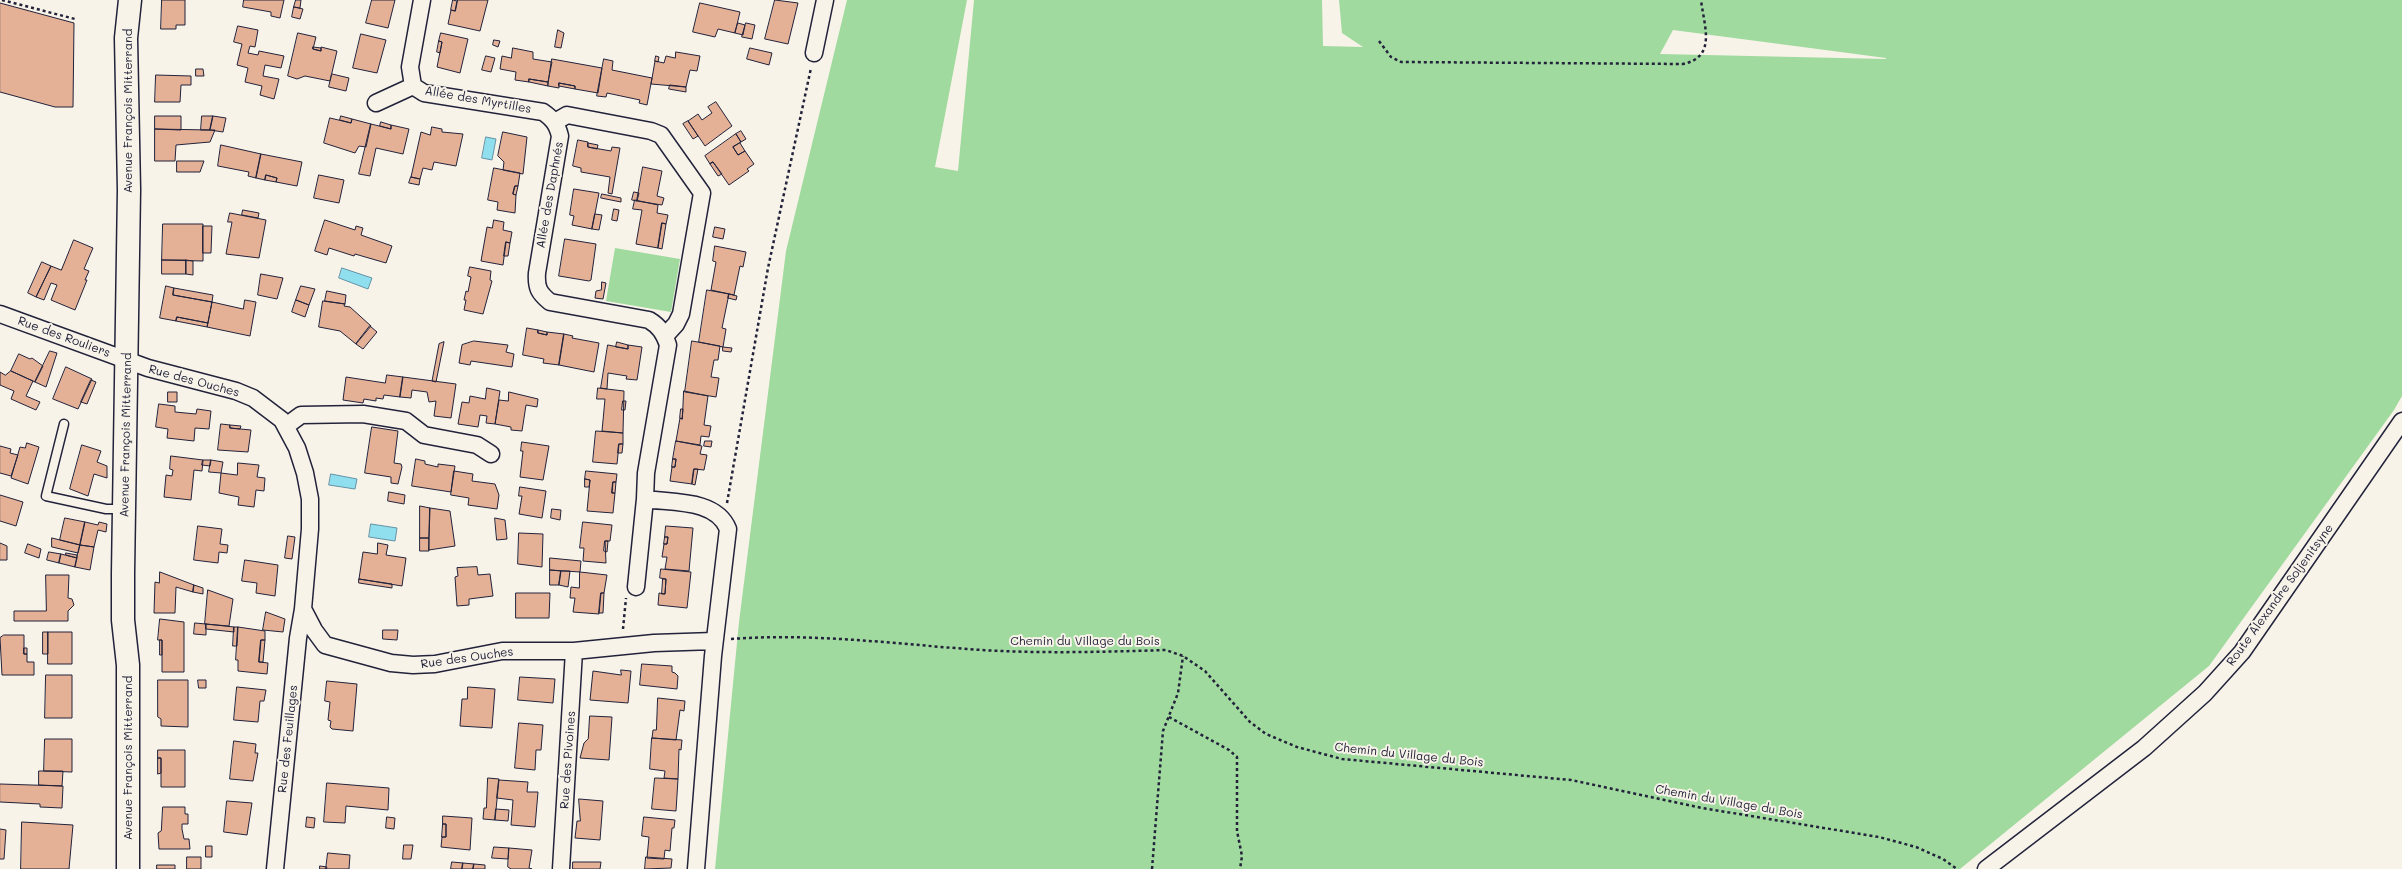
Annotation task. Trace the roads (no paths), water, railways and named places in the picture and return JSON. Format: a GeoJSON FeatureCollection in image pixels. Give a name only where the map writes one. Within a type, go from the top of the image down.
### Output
{"type":"FeatureCollection","features":[{"type":"Feature","properties":{"kind":"main road","name":"Avenue François Mitterrand"},"geometry":{"type":"LineString","coordinates":[[128,869],[128,665],[123,620],[129,190],[126,38],[130,0]]}},
{"type":"Feature","properties":{"kind":"street","name":"Allée des Myrtilles"},"geometry":{"type":"LineString","coordinates":[[422,0],[410,67],[413,86],[424,93],[543,112],[556,122]]}},
{"type":"Feature","properties":{"kind":"street"},"geometry":{"type":"LineString","coordinates":[[814,53],[825,0]]}},
{"type":"Feature","properties":{"kind":"street"},"geometry":{"type":"LineString","coordinates":[[376,103],[413,86]]}},
{"type":"Feature","properties":{"kind":"street"},"geometry":{"type":"LineString","coordinates":[[556,122],[567,114],[651,131],[661,135],[702,193],[680,314],[676,324],[665,336],[668,344],[646,473],[645,499],[636,586]]}},
{"type":"Feature","properties":{"kind":"street","name":"Allée des Daphnés"},"geometry":{"type":"LineString","coordinates":[[556,122],[560,136],[537,273],[537,289],[550,302],[648,320],[657,326],[665,336]]}},
{"type":"Feature","properties":{"kind":"street","name":"Rue des Rouliers"},"geometry":{"type":"LineString","coordinates":[[0,314],[127,361]]}},
{"type":"Feature","properties":{"kind":"street","name":"Rue des Ouches"},"geometry":{"type":"LineString","coordinates":[[127,361],[236,391],[253,398],[272,411],[286,426],[297,448],[305,473],[310,499],[310,529],[303,609]]}},
{"type":"Feature","properties":{"kind":"street"},"geometry":{"type":"LineString","coordinates":[[286,426],[301,415],[363,414],[406,421],[424,435],[477,445],[491,454]]}},
{"type":"Feature","properties":{"kind":"street","name":"Route Alexandre Soljenitsyne"},"geometry":{"type":"LineString","coordinates":[[1986,869],[2144,748],[2205,693],[2242,652],[2402,421]]}},
{"type":"Feature","properties":{"kind":"street"},"geometry":{"type":"LineString","coordinates":[[645,499],[709,508],[725,521],[728,529],[714,641],[696,869]]}},
{"type":"Feature","properties":{"kind":"street"},"geometry":{"type":"LineString","coordinates":[[297,656],[323,642],[314,630],[303,609]]}},
{"type":"Feature","properties":{"kind":"street","name":"Rue des Feuillages"},"geometry":{"type":"LineString","coordinates":[[275,869],[303,609]]}},
{"type":"Feature","properties":{"kind":"street","name":"Rue des Ouches"},"geometry":{"type":"LineString","coordinates":[[323,642],[347,652],[390,663],[413,665],[435,664],[502,651],[574,651],[621,646],[714,641]]}},
{"type":"Feature","properties":{"kind":"street","name":"Rue des Pivoines"},"geometry":{"type":"LineString","coordinates":[[561,869],[574,651]]}},
{"type":"Feature","properties":{"kind":"lane"},"geometry":{"type":"LineString","coordinates":[[64,424],[46,496],[106,509],[124,509]]}},
{"type":"Feature","properties":{"kind":"water"},"geometry":{"type":"Polygon","coordinates":[[[486,137],[496,139],[492,160],[482,158],[486,137]]]}},
{"type":"Feature","properties":{"kind":"water"},"geometry":{"type":"Polygon","coordinates":[[[342,268],[372,278],[368,289],[339,278],[342,268]]]}},
{"type":"Feature","properties":{"kind":"water"},"geometry":{"type":"Polygon","coordinates":[[[331,474],[357,479],[355,489],[329,485],[331,474]]]}},
{"type":"Feature","properties":{"kind":"water"},"geometry":{"type":"Polygon","coordinates":[[[371,524],[397,528],[395,541],[369,537],[371,524]]]}}]}
